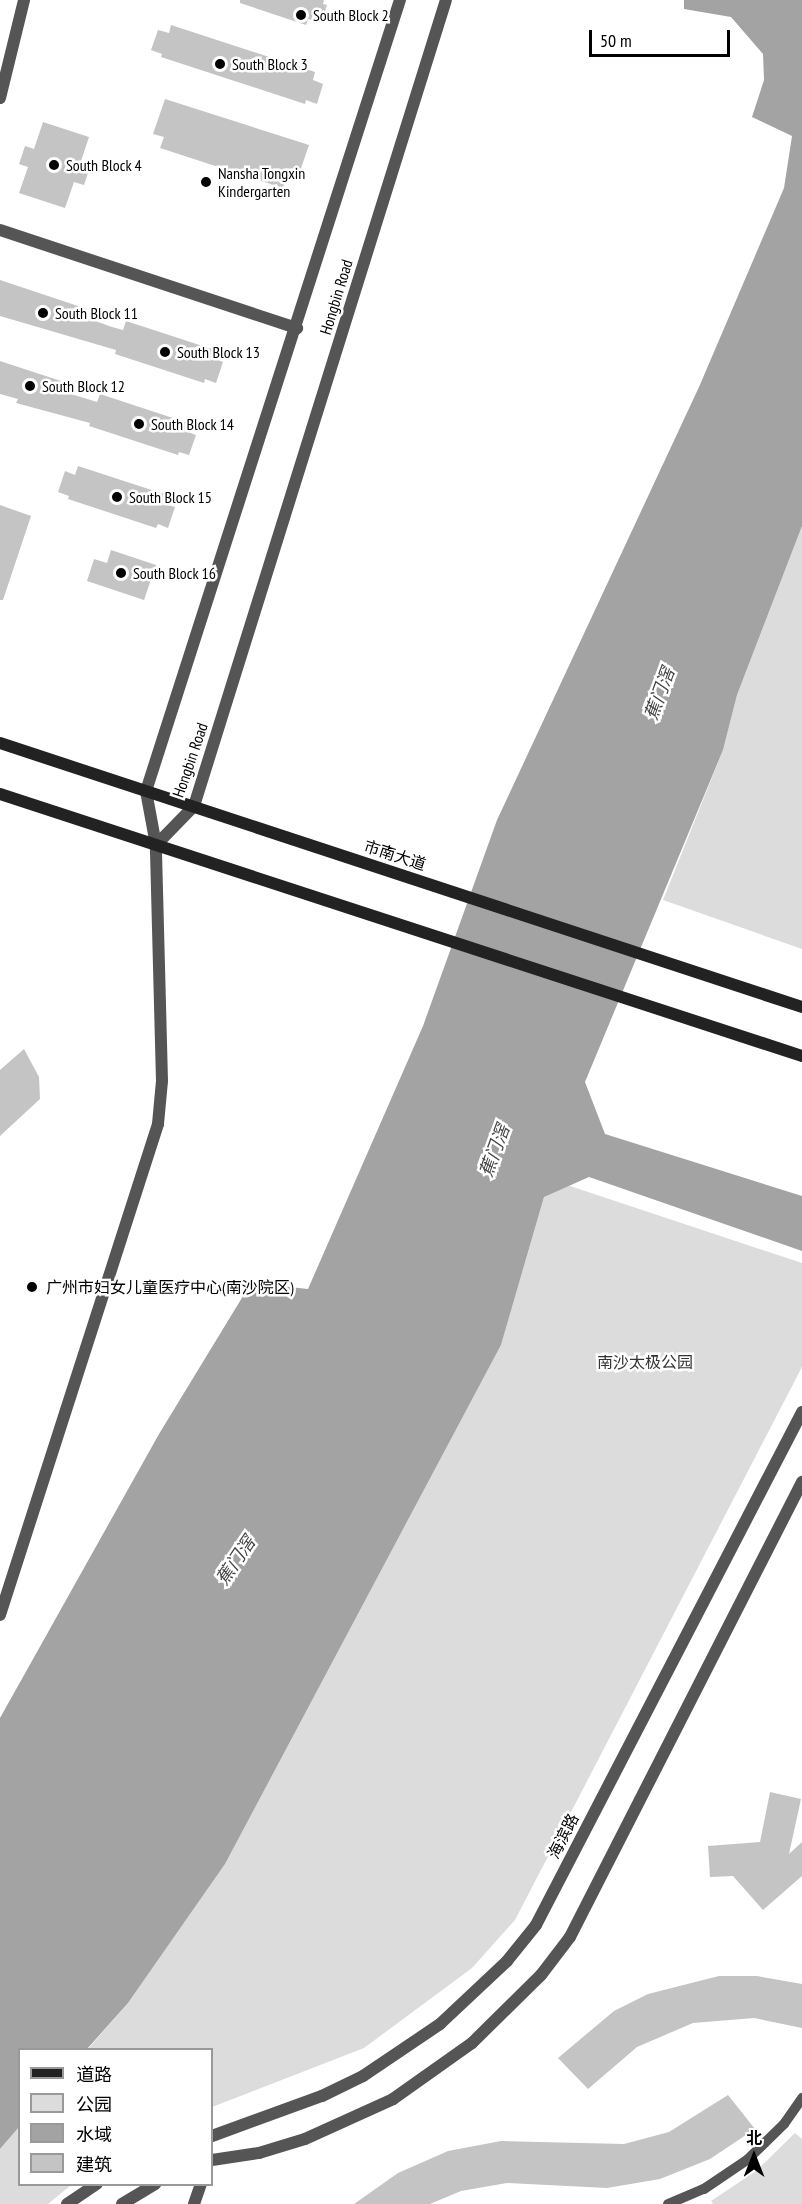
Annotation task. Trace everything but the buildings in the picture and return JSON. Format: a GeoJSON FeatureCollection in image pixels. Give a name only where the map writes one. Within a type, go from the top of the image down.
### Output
{"type":"FeatureCollection","features":[{"type":"Feature","properties":{"kind":"main road","name":"市南大道"},"geometry":{"type":"LineString","coordinates":[[0,743],[802,1007]]}},
{"type":"Feature","properties":{"kind":"main road"},"geometry":{"type":"LineString","coordinates":[[0,794],[802,1056]]}},
{"type":"Feature","properties":{"kind":"street"},"geometry":{"type":"LineString","coordinates":[[0,98],[24,0]]}},
{"type":"Feature","properties":{"kind":"street","name":"Hongbin Road"},"geometry":{"type":"LineString","coordinates":[[156,845],[146,791],[297,328],[400,0]]}},
{"type":"Feature","properties":{"kind":"street","name":"Hongbin Road"},"geometry":{"type":"LineString","coordinates":[[156,845],[194,806],[446,0]]}},
{"type":"Feature","properties":{"kind":"street"},"geometry":{"type":"LineString","coordinates":[[0,230],[297,328]]}},
{"type":"Feature","properties":{"kind":"street"},"geometry":{"type":"LineString","coordinates":[[0,1616],[158,1124],[162,1081],[156,845]]}},
{"type":"Feature","properties":{"kind":"street","name":"海滨路"},"geometry":{"type":"LineString","coordinates":[[213,2136],[322,2096],[383,2064],[440,2024],[514,1952],[536,1925],[802,1412]]}},
{"type":"Feature","properties":{"kind":"street"},"geometry":{"type":"LineString","coordinates":[[213,2160],[259,2153],[305,2139],[393,2098],[472,2043],[541,1975],[570,1937],[802,1482]]}},
{"type":"Feature","properties":{"kind":"street"},"geometry":{"type":"LineString","coordinates":[[67,2204],[94,2186]]}},
{"type":"Feature","properties":{"kind":"street"},"geometry":{"type":"LineString","coordinates":[[122,2204],[152,2186]]}},
{"type":"Feature","properties":{"kind":"street"},"geometry":{"type":"LineString","coordinates":[[194,2204],[200,2186]]}},
{"type":"Feature","properties":{"kind":"lane"},"geometry":{"type":"LineString","coordinates":[[668,2204],[704,2189],[747,2160],[784,2124],[802,2098]]}},
{"type":"Feature","properties":{"kind":"green space"},"geometry":{"type":"Polygon","coordinates":[[[802,526],[802,949],[663,900],[723,750],[737,695],[802,526]]]}},
{"type":"Feature","properties":{"kind":"green space","name":"南沙太极公园"},"geometry":{"type":"Polygon","coordinates":[[[561,1183],[802,1263],[802,1367],[515,1920],[472,1968],[364,2048],[213,2107],[213,2048],[89,2048],[128,2003],[225,1864],[501,1345],[544,1197],[561,1183]]]}},
{"type":"Feature","properties":{"kind":"green space"},"geometry":{"type":"Polygon","coordinates":[[[18,2128],[18,2186],[70,2186],[48,2204],[0,2204],[0,2149],[18,2128]]]}},
{"type":"Feature","properties":{"kind":"green space"},"geometry":{"type":"Polygon","coordinates":[[[795,2133],[802,2139],[802,2204],[713,2204],[711,2201],[756,2171],[795,2133]]]}},
{"type":"Feature","properties":{"kind":"water","name":"蕉门滘"},"geometry":{"type":"Polygon","coordinates":[[[684,0],[802,0],[802,526],[737,695],[723,750],[585,1082],[605,1134],[802,1196],[802,1251],[589,1177],[544,1197],[501,1345],[225,1864],[128,2003],[88,2048],[18,2048],[18,2128],[0,2149],[0,1718],[159,1434],[251,1283],[308,1289],[423,1026],[497,820],[699,387],[784,188],[792,136],[752,117],[764,80],[763,54],[731,17],[684,9],[684,0]]]}},
{"type":"Feature","properties":{"kind":"place","name":"South Block 2"},"geometry":{"type":"Point","coordinates":[301,15]}},
{"type":"Feature","properties":{"kind":"place","name":"South Block 3"},"geometry":{"type":"Point","coordinates":[220,64]}},
{"type":"Feature","properties":{"kind":"place","name":"South Block 4"},"geometry":{"type":"Point","coordinates":[54,165]}},
{"type":"Feature","properties":{"kind":"place","name":"Nansha Tongxin Kindergarten"},"geometry":{"type":"Point","coordinates":[206,182]}},
{"type":"Feature","properties":{"kind":"place","name":"South Block 11"},"geometry":{"type":"Point","coordinates":[43,313]}},
{"type":"Feature","properties":{"kind":"place","name":"South Block 13"},"geometry":{"type":"Point","coordinates":[165,352]}},
{"type":"Feature","properties":{"kind":"place","name":"South Block 12"},"geometry":{"type":"Point","coordinates":[30,386]}},
{"type":"Feature","properties":{"kind":"place","name":"South Block 14"},"geometry":{"type":"Point","coordinates":[139,424]}},
{"type":"Feature","properties":{"kind":"place","name":"South Block 15"},"geometry":{"type":"Point","coordinates":[117,497]}},
{"type":"Feature","properties":{"kind":"place","name":"South Block 16"},"geometry":{"type":"Point","coordinates":[121,573]}},
{"type":"Feature","properties":{"kind":"place","name":"广州市妇女儿童医疗中心(南沙院区)"},"geometry":{"type":"Point","coordinates":[32,1287]}}]}
